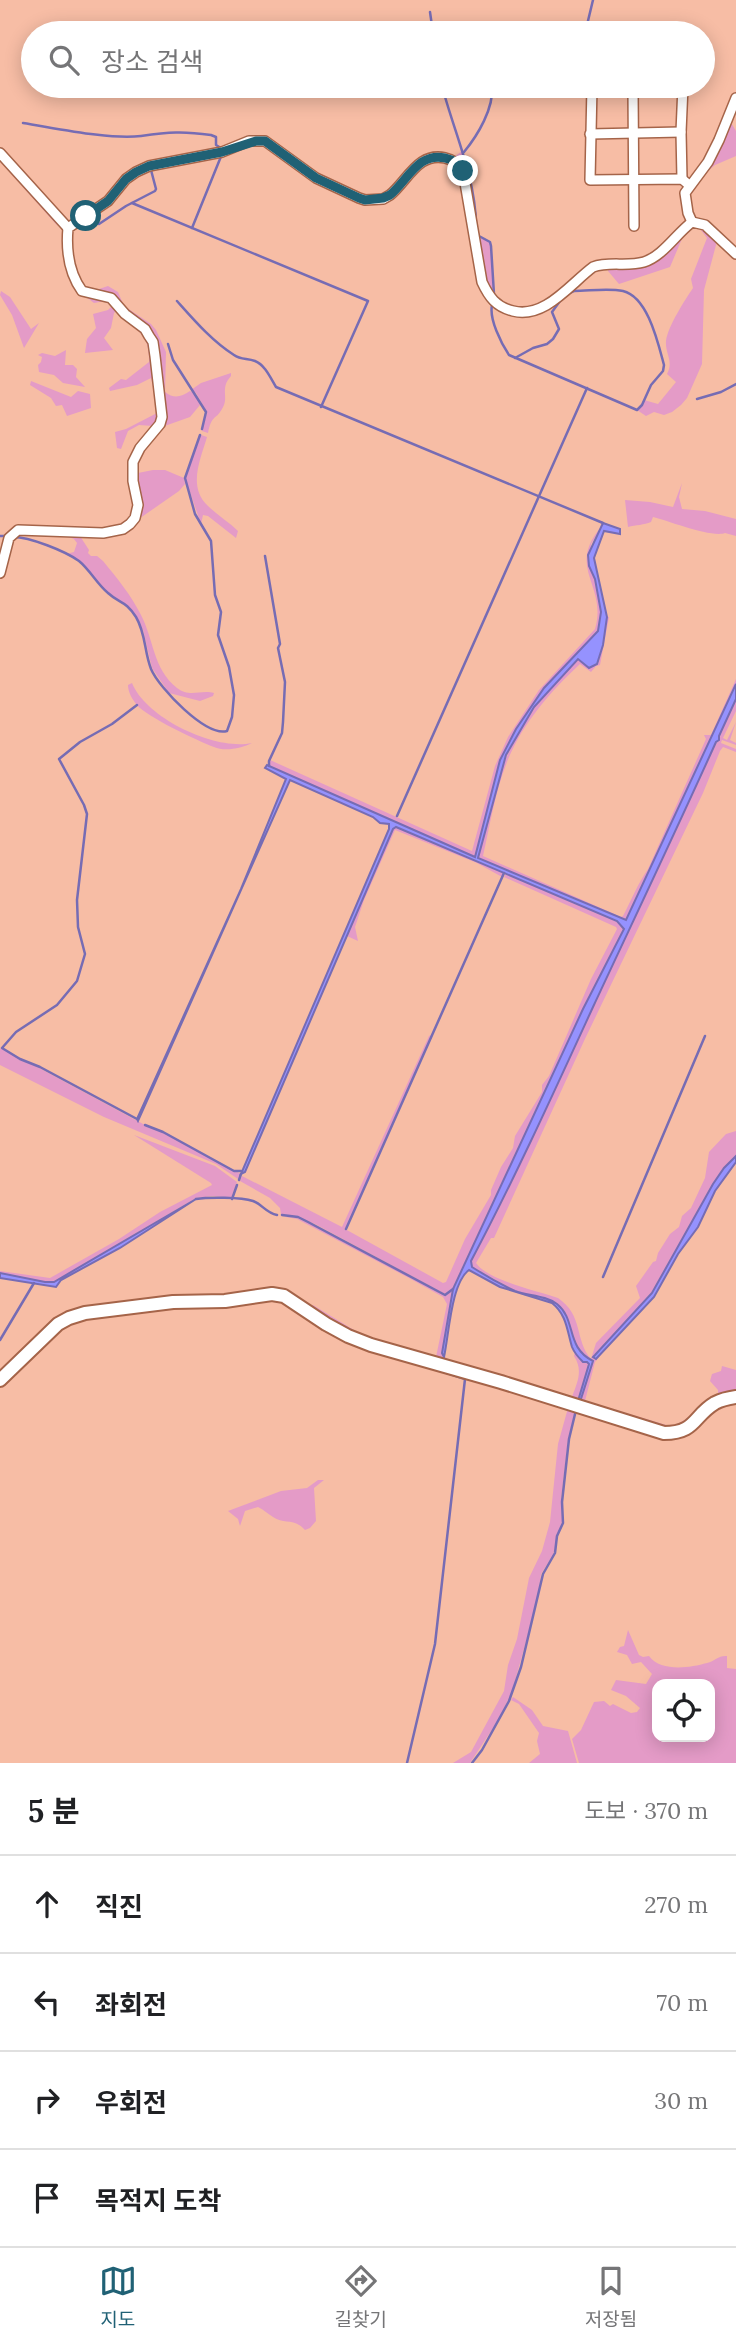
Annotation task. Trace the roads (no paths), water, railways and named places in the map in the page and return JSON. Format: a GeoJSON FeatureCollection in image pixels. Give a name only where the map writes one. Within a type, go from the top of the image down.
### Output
{"type":"FeatureCollection","features":[{"type":"Feature","properties":{"kind":"street"},"geometry":{"type":"LineString","coordinates":[[592,98],[590,180],[686,182],[708,162],[736,98]]}},
{"type":"Feature","properties":{"kind":"street"},"geometry":{"type":"LineString","coordinates":[[630,98],[634,132],[634,226]]}},
{"type":"Feature","properties":{"kind":"street"},"geometry":{"type":"LineString","coordinates":[[684,98],[681,132],[686,203],[692,222]]}},
{"type":"Feature","properties":{"kind":"street"},"geometry":{"type":"LineString","coordinates":[[590,134],[681,132]]}},
{"type":"Feature","properties":{"kind":"street"},"geometry":{"type":"LineString","coordinates":[[68,228],[108,201],[126,179],[136,172],[149,166],[222,152],[249,141],[265,141],[316,178],[365,200],[390,195],[420,163],[446,158],[454,161],[463,171],[482,282],[487,293],[498,306],[527,313],[541,309],[600,264],[646,262],[692,222]]}},
{"type":"Feature","properties":{"kind":"street"},"geometry":{"type":"LineString","coordinates":[[0,153],[68,228],[71,268],[82,291],[111,298],[125,314],[145,329],[153,342],[162,418],[133,462],[138,505],[135,518],[130,524],[115,532],[103,533],[18,530],[6,545],[0,573]]}},
{"type":"Feature","properties":{"kind":"street"},"geometry":{"type":"LineString","coordinates":[[692,222],[710,228],[736,254]]}},
{"type":"Feature","properties":{"kind":"street"},"geometry":{"type":"LineString","coordinates":[[0,1380],[58,1324],[69,1318],[85,1313],[173,1302],[225,1301],[272,1294],[284,1296],[337,1330],[371,1345],[664,1433],[686,1429],[717,1401],[736,1397]]}},
{"type":"Feature","properties":{"kind":"waterway"},"geometry":{"type":"LineString","coordinates":[[588,21],[593,0]]}},
{"type":"Feature","properties":{"kind":"waterway"},"geometry":{"type":"LineString","coordinates":[[430,12],[431,21]]}},
{"type":"Feature","properties":{"kind":"waterway"},"geometry":{"type":"LineString","coordinates":[[446,98],[468,171],[476,224]]}},
{"type":"Feature","properties":{"kind":"waterway"},"geometry":{"type":"LineString","coordinates":[[464,152],[484,121],[491,98]]}},
{"type":"Feature","properties":{"kind":"waterway"},"geometry":{"type":"LineString","coordinates":[[23,123],[82,133],[128,137],[176,132],[211,135],[216,137],[216,145],[221,148]]}},
{"type":"Feature","properties":{"kind":"waterway"},"geometry":{"type":"LineString","coordinates":[[192,228],[222,154]]}},
{"type":"Feature","properties":{"kind":"waterway"},"geometry":{"type":"LineString","coordinates":[[99,224],[155,191],[151,170]]}},
{"type":"Feature","properties":{"kind":"waterway"},"geometry":{"type":"LineString","coordinates":[[132,203],[368,301],[321,407]]}},
{"type":"Feature","properties":{"kind":"waterway"},"geometry":{"type":"LineString","coordinates":[[477,231],[479,236],[490,242],[494,294]]}},
{"type":"Feature","properties":{"kind":"waterway"},"geometry":{"type":"LineString","coordinates":[[492,305],[494,324],[509,355],[637,410],[651,385],[663,371],[664,365],[645,311],[632,295],[623,291],[574,291],[567,294]]}},
{"type":"Feature","properties":{"kind":"waterway"},"geometry":{"type":"LineString","coordinates":[[177,301],[226,349],[237,357],[262,365],[276,387],[603,523]]}},
{"type":"Feature","properties":{"kind":"waterway"},"geometry":{"type":"LineString","coordinates":[[515,358],[553,339],[559,329],[552,312],[560,301]]}},
{"type":"Feature","properties":{"kind":"waterway"},"geometry":{"type":"LineString","coordinates":[[168,344],[173,360],[206,412],[202,429]]}},
{"type":"Feature","properties":{"kind":"waterway"},"geometry":{"type":"LineString","coordinates":[[697,399],[736,384]]}},
{"type":"Feature","properties":{"kind":"waterway"},"geometry":{"type":"LineString","coordinates":[[397,816],[587,388]]}},
{"type":"Feature","properties":{"kind":"waterway"},"geometry":{"type":"LineString","coordinates":[[13,537],[47,545],[79,561],[104,589],[136,617],[142,630],[151,669],[163,688],[207,727],[227,731],[232,717],[234,695],[229,667],[218,635],[221,612],[215,595],[211,541],[195,514],[185,478],[200,435]]}},
{"type":"Feature","properties":{"kind":"waterway"},"geometry":{"type":"LineString","coordinates":[[0,536],[5,536]]}},
{"type":"Feature","properties":{"kind":"waterway"},"geometry":{"type":"LineString","coordinates":[[265,556],[285,682],[282,733],[269,766]]}},
{"type":"Feature","properties":{"kind":"waterway"},"geometry":{"type":"LineString","coordinates":[[137,705],[59,759],[87,814],[77,900],[78,927],[85,954],[77,981],[57,1005],[16,1032],[2,1048],[137,1119]]}},
{"type":"Feature","properties":{"kind":"waterway"},"geometry":{"type":"LineString","coordinates":[[346,1229],[504,873]]}},
{"type":"Feature","properties":{"kind":"waterway"},"geometry":{"type":"LineString","coordinates":[[603,1277],[705,1036]]}},
{"type":"Feature","properties":{"kind":"waterway"},"geometry":{"type":"LineString","coordinates":[[145,1125],[234,1171],[241,1171]]}},
{"type":"Feature","properties":{"kind":"waterway"},"geometry":{"type":"LineString","coordinates":[[239,1180],[241,1174]]}},
{"type":"Feature","properties":{"kind":"waterway"},"geometry":{"type":"LineString","coordinates":[[232,1199],[237,1185]]}},
{"type":"Feature","properties":{"kind":"waterway"},"geometry":{"type":"LineString","coordinates":[[196,1199],[248,1200],[277,1215]]}},
{"type":"Feature","properties":{"kind":"waterway"},"geometry":{"type":"LineString","coordinates":[[282,1215],[298,1217],[445,1295],[453,1289]]}},
{"type":"Feature","properties":{"kind":"waterway"},"geometry":{"type":"LineString","coordinates":[[0,1340],[34,1283]]}},
{"type":"Feature","properties":{"kind":"waterway"},"geometry":{"type":"LineString","coordinates":[[407,1763],[435,1644],[465,1379],[441,1371]]}},
{"type":"Feature","properties":{"kind":"waterway"},"geometry":{"type":"LineString","coordinates":[[472,1763],[509,1701],[521,1667],[543,1574],[555,1553],[557,1536],[563,1523],[562,1502],[569,1439],[576,1410]]}}]}
